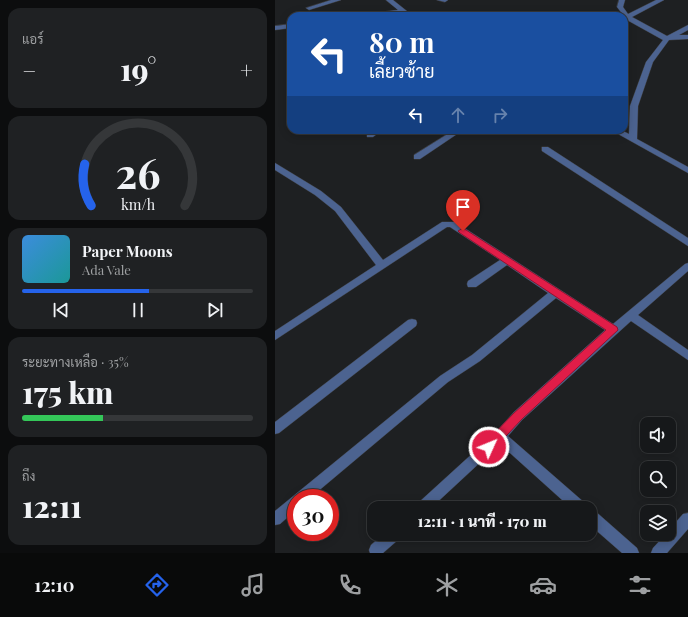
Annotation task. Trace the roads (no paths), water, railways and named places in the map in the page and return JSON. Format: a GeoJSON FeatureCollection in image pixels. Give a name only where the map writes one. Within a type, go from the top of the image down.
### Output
{"type":"FeatureCollection","features":[{"type":"Feature","properties":{"kind":"street"},"geometry":{"type":"LineString","coordinates":[[309,8],[338,0]]}},
{"type":"Feature","properties":{"kind":"street"},"geometry":{"type":"LineString","coordinates":[[389,0],[403,11]]}},
{"type":"Feature","properties":{"kind":"street"},"geometry":{"type":"LineString","coordinates":[[440,0],[445,0]]}},
{"type":"Feature","properties":{"kind":"street"},"geometry":{"type":"LineString","coordinates":[[622,0],[620,7],[623,12]]}},
{"type":"Feature","properties":{"kind":"street"},"geometry":{"type":"LineString","coordinates":[[628,17],[661,0]]}},
{"type":"Feature","properties":{"kind":"street"},"geometry":{"type":"LineString","coordinates":[[395,12],[403,11]]}},
{"type":"Feature","properties":{"kind":"street"},"geometry":{"type":"LineString","coordinates":[[628,19],[669,38],[688,37]]}},
{"type":"Feature","properties":{"kind":"street"},"geometry":{"type":"LineString","coordinates":[[275,28],[287,26]]}},
{"type":"Feature","properties":{"kind":"street"},"geometry":{"type":"LineString","coordinates":[[633,140],[633,106],[650,62],[669,38],[688,27]]}},
{"type":"Feature","properties":{"kind":"street"},"geometry":{"type":"LineString","coordinates":[[417,157],[453,134]]}},
{"type":"Feature","properties":{"kind":"street"},"geometry":{"type":"LineString","coordinates":[[622,134],[688,170]]}},
{"type":"Feature","properties":{"kind":"street"},"geometry":{"type":"LineString","coordinates":[[545,148],[688,243]]}},
{"type":"Feature","properties":{"kind":"street"},"geometry":{"type":"LineString","coordinates":[[275,166],[318,192],[338,209],[382,265]]}},
{"type":"Feature","properties":{"kind":"street"},"geometry":{"type":"LineString","coordinates":[[275,336],[445,224],[452,224],[613,330]]}},
{"type":"Feature","properties":{"kind":"street"},"geometry":{"type":"LineString","coordinates":[[473,284],[507,260]]}},
{"type":"Feature","properties":{"kind":"street"},"geometry":{"type":"LineString","coordinates":[[430,501],[500,436],[518,416],[613,330],[688,267]]}},
{"type":"Feature","properties":{"kind":"street"},"geometry":{"type":"LineString","coordinates":[[311,489],[444,379],[476,358],[556,292]]}},
{"type":"Feature","properties":{"kind":"street"},"geometry":{"type":"LineString","coordinates":[[631,315],[688,356]]}},
{"type":"Feature","properties":{"kind":"street"},"geometry":{"type":"LineString","coordinates":[[275,429],[412,323]]}},
{"type":"Feature","properties":{"kind":"street"},"geometry":{"type":"LineString","coordinates":[[500,436],[573,501]]}},
{"type":"Feature","properties":{"kind":"street"},"geometry":{"type":"LineString","coordinates":[[275,519],[287,509]]}},
{"type":"Feature","properties":{"kind":"street"},"geometry":{"type":"LineString","coordinates":[[658,553],[688,519]]}},
{"type":"Feature","properties":{"kind":"street"},"geometry":{"type":"LineString","coordinates":[[597,522],[632,553]]}},
{"type":"Feature","properties":{"kind":"street"},"geometry":{"type":"LineString","coordinates":[[376,550],[386,541]]}}]}
